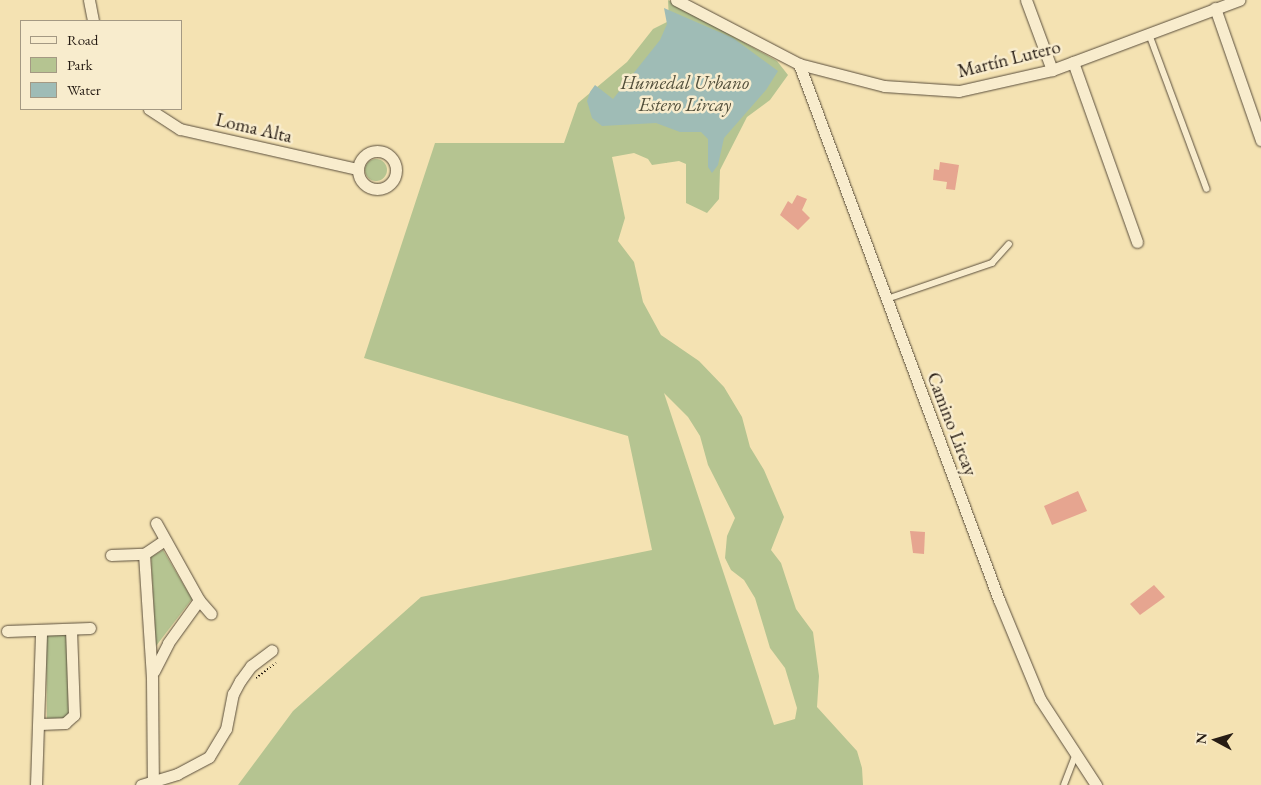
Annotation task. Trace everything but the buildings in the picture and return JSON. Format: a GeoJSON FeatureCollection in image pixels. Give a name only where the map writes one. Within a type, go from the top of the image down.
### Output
{"type":"FeatureCollection","features":[{"type":"Feature","properties":{"kind":"street"},"geometry":{"type":"LineString","coordinates":[[89,0],[93,20]]}},
{"type":"Feature","properties":{"kind":"street","name":"Martín Lutero"},"geometry":{"type":"LineString","coordinates":[[676,0],[799,64],[863,82],[941,91],[968,90],[1052,70],[1239,0]]}},
{"type":"Feature","properties":{"kind":"street"},"geometry":{"type":"LineString","coordinates":[[1026,0],[1052,70]]}},
{"type":"Feature","properties":{"kind":"street"},"geometry":{"type":"LineString","coordinates":[[1215,8],[1261,140]]}},
{"type":"Feature","properties":{"kind":"street"},"geometry":{"type":"LineString","coordinates":[[1074,62],[1137,242]]}},
{"type":"Feature","properties":{"kind":"street","name":"Camino Lircay"},"geometry":{"type":"LineString","coordinates":[[799,64],[997,594],[1040,699],[1096,785]]}},
{"type":"Feature","properties":{"kind":"street","name":"Loma Alta"},"geometry":{"type":"LineString","coordinates":[[151,110],[180,129],[356,169]]}},
{"type":"Feature","properties":{"kind":"street"},"geometry":{"type":"LineString","coordinates":[[156,523],[200,600],[211,614]]}},
{"type":"Feature","properties":{"kind":"street"},"geometry":{"type":"LineString","coordinates":[[111,555],[144,554],[165,540]]}},
{"type":"Feature","properties":{"kind":"street"},"geometry":{"type":"LineString","coordinates":[[144,554],[152,678],[154,783]]}},
{"type":"Feature","properties":{"kind":"street"},"geometry":{"type":"LineString","coordinates":[[152,678],[168,643],[200,600]]}},
{"type":"Feature","properties":{"kind":"street"},"geometry":{"type":"LineString","coordinates":[[7,631],[90,628]]}},
{"type":"Feature","properties":{"kind":"street"},"geometry":{"type":"LineString","coordinates":[[40,724],[65,723],[74,715],[71,630]]}},
{"type":"Feature","properties":{"kind":"street"},"geometry":{"type":"LineString","coordinates":[[36,785],[40,724],[41,631]]}},
{"type":"Feature","properties":{"kind":"street"},"geometry":{"type":"LineString","coordinates":[[140,785],[154,783],[197,766],[209,757],[226,729],[233,694],[240,680],[251,666],[272,650]]}},
{"type":"Feature","properties":{"kind":"lane"},"geometry":{"type":"LineString","coordinates":[[1149,33],[1207,189]]}},
{"type":"Feature","properties":{"kind":"lane"},"geometry":{"type":"LineString","coordinates":[[887,299],[992,262],[1009,244]]}},
{"type":"Feature","properties":{"kind":"lane"},"geometry":{"type":"LineString","coordinates":[[1064,785],[1076,754]]}},
{"type":"Feature","properties":{"kind":"green space","name":"Humedal Urbano Estero Lircay"},"geometry":{"type":"Polygon","coordinates":[[[668,0],[777,61],[788,75],[770,100],[747,117],[720,170],[719,199],[707,213],[686,203],[686,164],[679,161],[652,165],[648,159],[634,153],[612,157],[625,218],[618,241],[634,262],[643,302],[661,335],[699,361],[724,387],[742,417],[750,447],[764,470],[784,517],[771,550],[781,563],[796,609],[813,632],[819,676],[817,707],[857,751],[862,768],[863,785],[238,785],[293,711],[421,597],[652,550],[628,436],[364,358],[435,143],[564,143],[578,103],[627,62],[653,29],[669,21],[668,0]],[[664,393],[774,725],[795,719],[797,708],[785,668],[770,648],[755,598],[744,580],[731,570],[725,558],[727,536],[735,518],[708,465],[700,436],[688,417],[664,393]]]}},
{"type":"Feature","properties":{"kind":"green space"},"geometry":{"type":"Polygon","coordinates":[[[376,159],[384,162],[387,170],[384,178],[376,181],[368,178],[365,170],[368,162],[376,159]]]}},
{"type":"Feature","properties":{"kind":"green space"},"geometry":{"type":"Polygon","coordinates":[[[163,550],[192,599],[156,646],[151,557],[163,550]]]}},
{"type":"Feature","properties":{"kind":"green space"},"geometry":{"type":"Polygon","coordinates":[[[67,634],[70,711],[66,718],[47,720],[46,635],[67,634]]]}},
{"type":"Feature","properties":{"kind":"water"},"geometry":{"type":"Polygon","coordinates":[[[664,8],[733,38],[778,71],[766,90],[724,138],[718,165],[712,173],[708,167],[708,139],[701,132],[680,132],[656,123],[602,126],[592,118],[587,101],[595,85],[613,99],[660,40],[667,24],[664,8]]]}}]}
